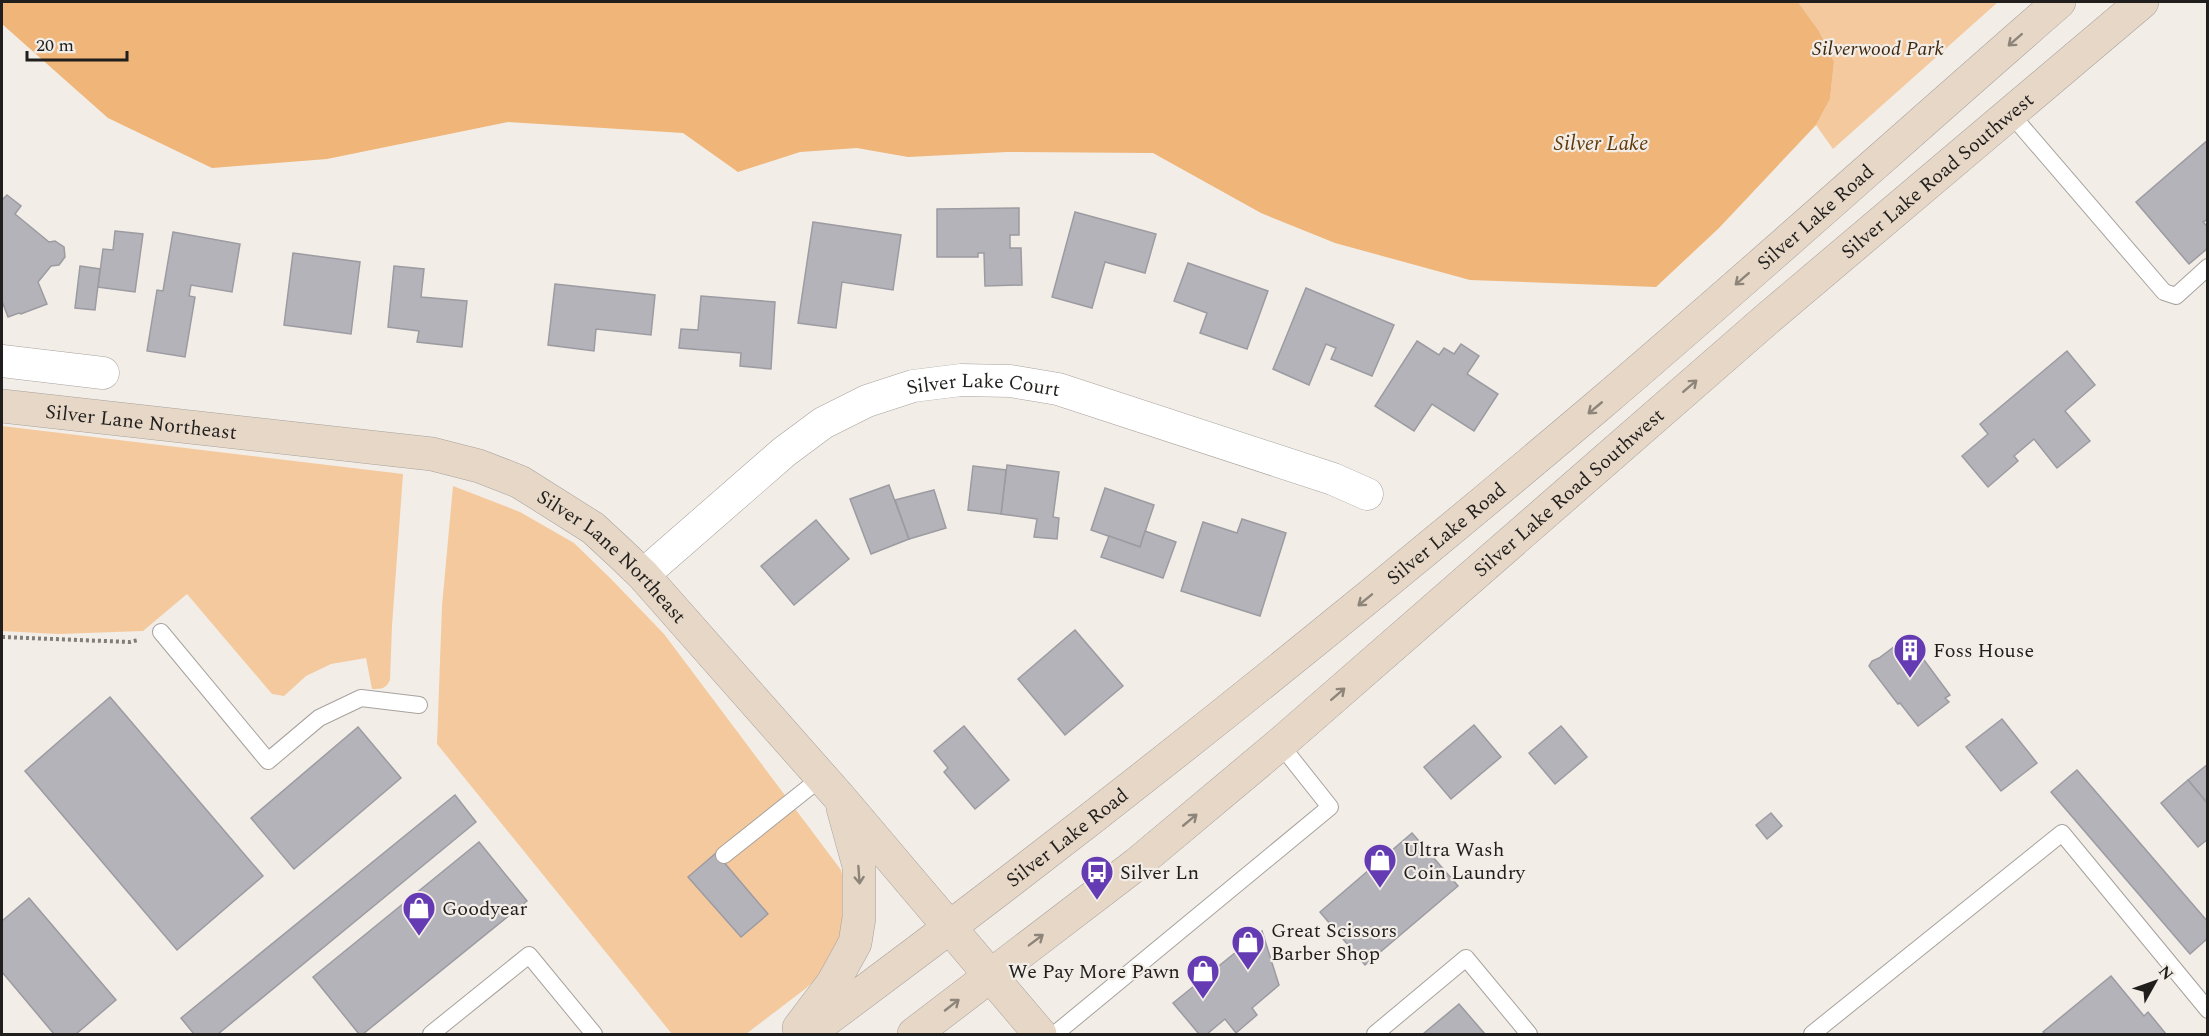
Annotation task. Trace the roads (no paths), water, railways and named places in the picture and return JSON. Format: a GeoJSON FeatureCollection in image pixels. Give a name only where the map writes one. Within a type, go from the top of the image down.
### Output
{"type":"FeatureCollection","features":[{"type":"Feature","properties":{"kind":"main road","name":"Silver Lake Road"},"geometry":{"type":"LineString","coordinates":[[807,1035],[951,928],[1396,575],[1601,403],[2059,2]]}},
{"type":"Feature","properties":{"kind":"main road","name":"Silver Lake Road Southwest"},"geometry":{"type":"LineString","coordinates":[[914,1035],[1138,863],[1280,744],[1707,371],[2142,2]]}},
{"type":"Feature","properties":{"kind":"main road","name":"Silver Lane Northeast"},"geometry":{"type":"LineString","coordinates":[[2,405],[432,454],[479,466],[520,482],[559,505],[593,528],[644,575],[831,788],[1040,1035]]}},
{"type":"Feature","properties":{"kind":"main road"},"geometry":{"type":"LineString","coordinates":[[794,1035],[833,982],[855,943],[859,918],[859,866],[831,788]]}},
{"type":"Feature","properties":{"kind":"street"},"geometry":{"type":"LineString","coordinates":[[2,361],[104,373]]}},
{"type":"Feature","properties":{"kind":"street","name":"Silver Lake Court"},"geometry":{"type":"LineString","coordinates":[[644,575],[784,452],[823,423],[867,401],[913,386],[961,380],[1010,381],[1058,389],[1333,479],[1366,494]]}},
{"type":"Feature","properties":{"kind":"lane"},"geometry":{"type":"LineString","coordinates":[[2010,114],[2164,292],[2176,296],[2208,267]]}},
{"type":"Feature","properties":{"kind":"lane"},"geometry":{"type":"LineString","coordinates":[[161,632],[268,761],[319,718],[361,698],[418,705]]}},
{"type":"Feature","properties":{"kind":"lane"},"geometry":{"type":"LineString","coordinates":[[1055,1035],[1330,807],[1280,744]]}},
{"type":"Feature","properties":{"kind":"lane"},"geometry":{"type":"LineString","coordinates":[[724,855],[831,788]]}},
{"type":"Feature","properties":{"kind":"lane"},"geometry":{"type":"LineString","coordinates":[[1812,1035],[2062,833],[2208,1010]]}},
{"type":"Feature","properties":{"kind":"lane"},"geometry":{"type":"LineString","coordinates":[[432,1035],[529,955],[594,1035]]}},
{"type":"Feature","properties":{"kind":"lane"},"geometry":{"type":"LineString","coordinates":[[1375,1035],[1466,958],[1529,1035]]}},
{"type":"Feature","properties":{"kind":"water","name":"Silver Lake"},"geometry":{"type":"Polygon","coordinates":[[[2,2],[1798,2],[1819,31],[1834,62],[1830,99],[1816,125],[1719,228],[1656,287],[1470,280],[1335,243],[1261,213],[1153,153],[1007,152],[908,157],[857,148],[800,152],[738,172],[683,133],[508,122],[327,159],[212,168],[108,118],[2,24],[2,2]]]}},
{"type":"Feature","properties":{"kind":"place","name":"Foss House"},"geometry":{"type":"Point","coordinates":[1910,679]}},
{"type":"Feature","properties":{"kind":"place","name":"Ultra Wash Coin Laundry"},"geometry":{"type":"Point","coordinates":[1380,889]}},
{"type":"Feature","properties":{"kind":"place","name":"Silver Ln"},"geometry":{"type":"Point","coordinates":[1097,901]}},
{"type":"Feature","properties":{"kind":"place","name":"Goodyear"},"geometry":{"type":"Point","coordinates":[419,937]}},
{"type":"Feature","properties":{"kind":"place","name":"Great Scissors Barber Shop"},"geometry":{"type":"Point","coordinates":[1248,971]}},
{"type":"Feature","properties":{"kind":"place","name":"We Pay More Pawn"},"geometry":{"type":"Point","coordinates":[1203,1000]}},
{"type":"Feature","properties":{"kind":"park label","name":"Silverwood Park"},"geometry":{"type":"Point","coordinates":[1878,48]}}]}
